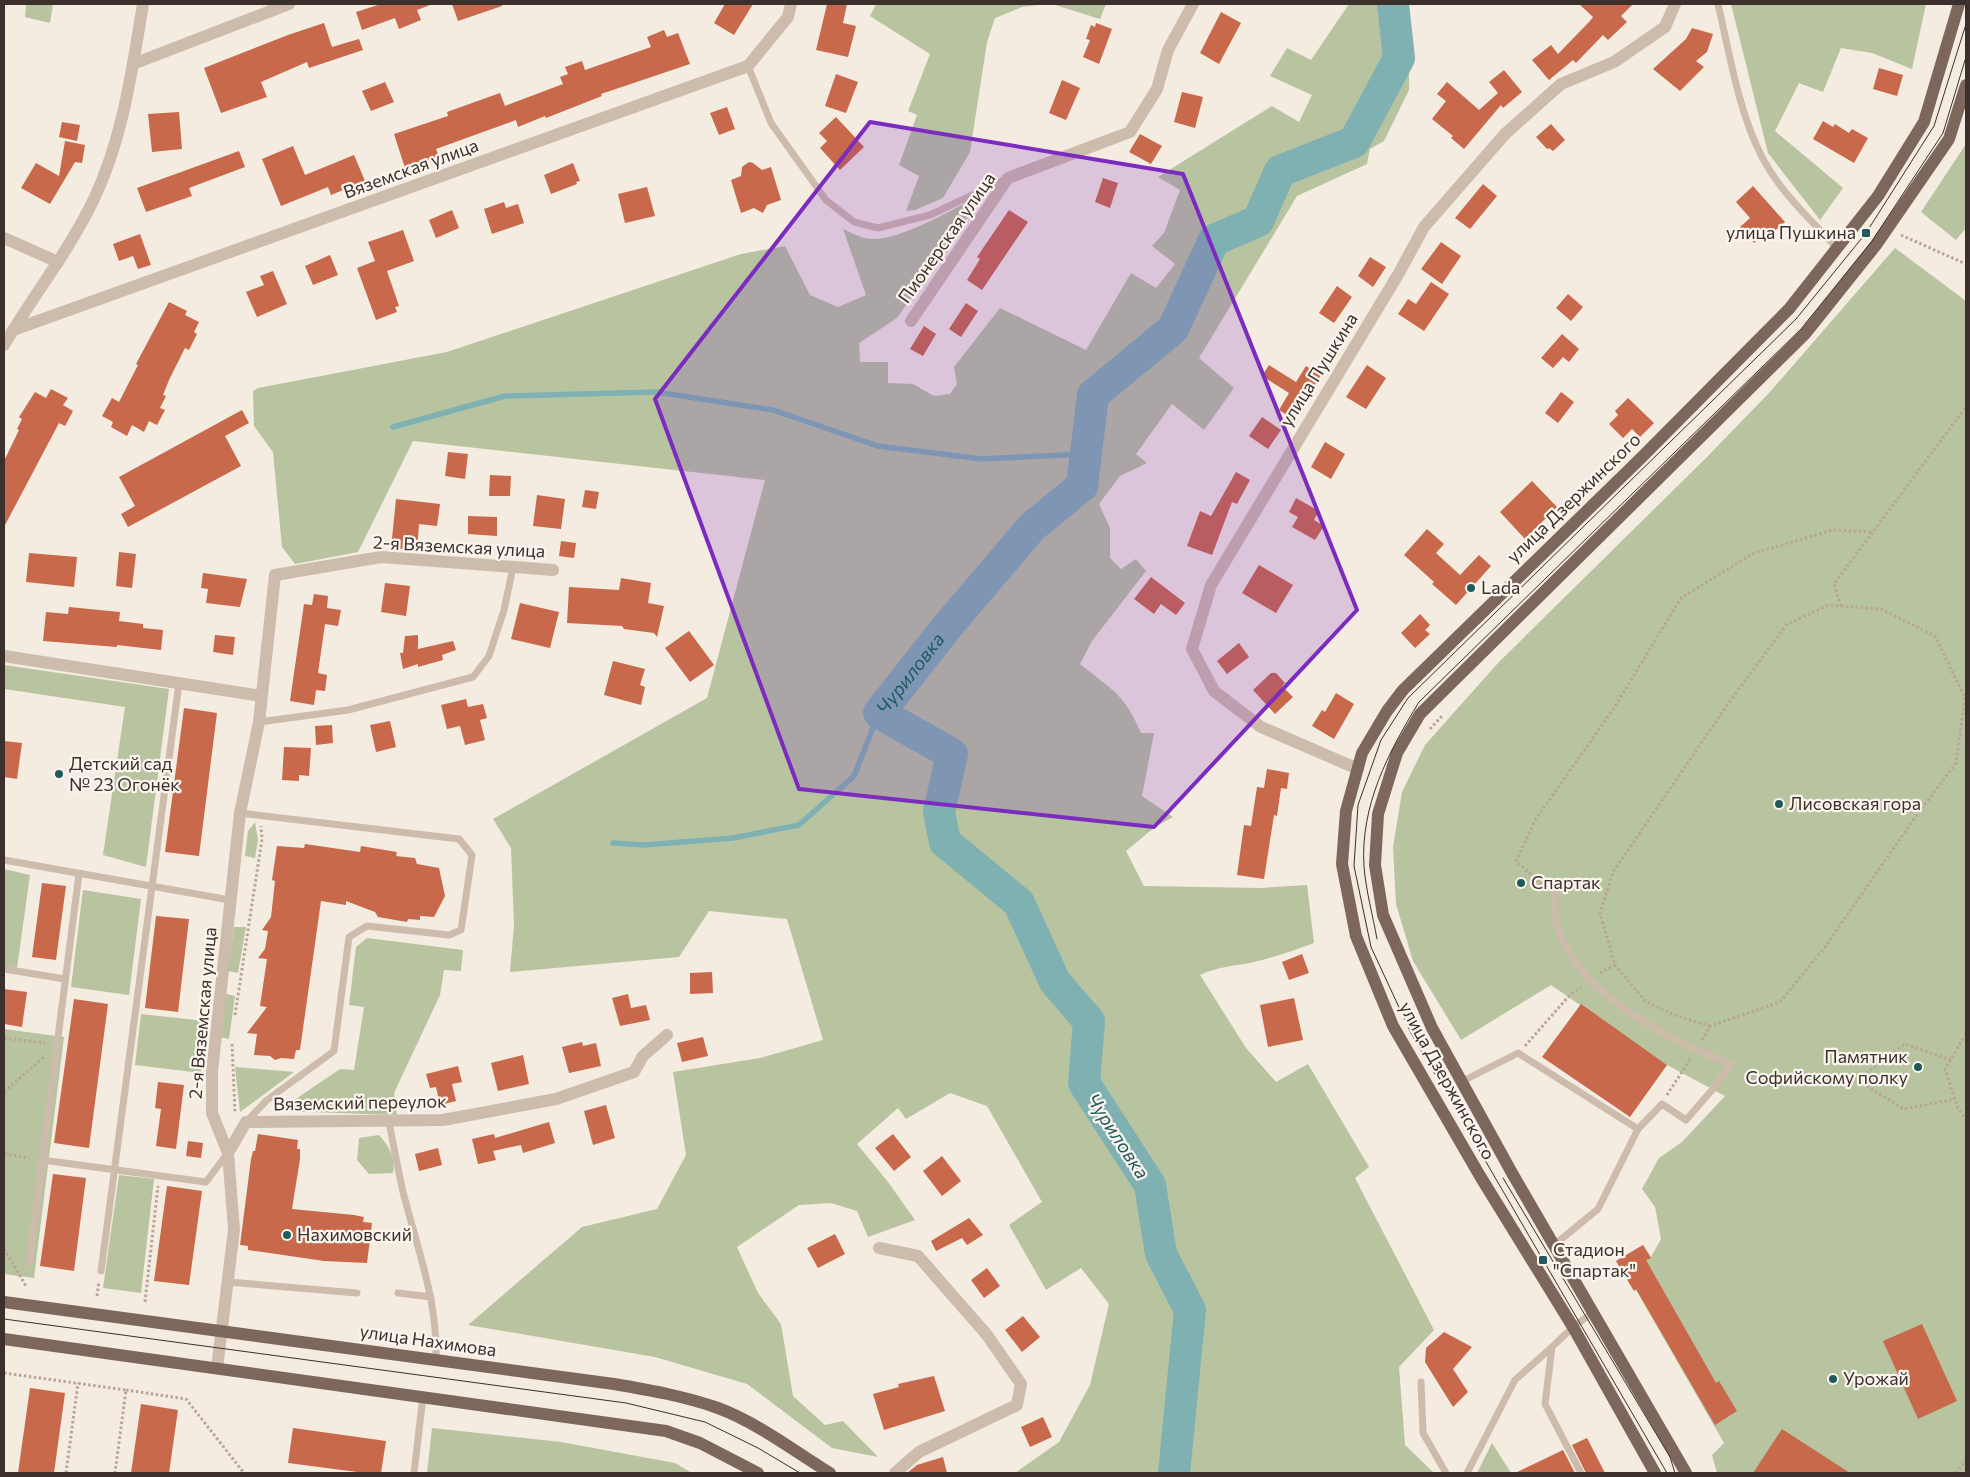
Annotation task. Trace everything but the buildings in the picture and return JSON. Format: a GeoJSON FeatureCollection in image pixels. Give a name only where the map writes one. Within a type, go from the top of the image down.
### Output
{"type":"FeatureCollection","features":[{"type":"Feature","properties":{"kind":"main road","name":"улица Дзержинского"},"geometry":{"type":"LineString","coordinates":[[1655,1473],[1650,1461],[1573,1327],[1480,1176],[1393,1026],[1356,936],[1342,864],[1346,811],[1362,752],[1403,690],[1633,466],[1782,316],[1878,196],[1924,122],[1959,4]]}},
{"type":"Feature","properties":{"kind":"main road","name":"улица Дзержинского"},"geometry":{"type":"LineString","coordinates":[[1686,1473],[1553,1246],[1432,1028],[1383,915],[1375,865],[1378,814],[1397,753],[1420,714],[1805,334],[1876,245],[1949,140],[1966,85]]}},
{"type":"Feature","properties":{"kind":"main road","name":"улица Нахимова"},"geometry":{"type":"LineString","coordinates":[[4,1302],[614,1384],[673,1394],[719,1409],[753,1425],[830,1473]]}},
{"type":"Feature","properties":{"kind":"main road"},"geometry":{"type":"LineString","coordinates":[[4,1339],[666,1431],[700,1443],[758,1473]]}},
{"type":"Feature","properties":{"kind":"street"},"geometry":{"type":"LineString","coordinates":[[4,345],[58,262],[97,191],[119,133],[143,4]]}},
{"type":"Feature","properties":{"kind":"street"},"geometry":{"type":"LineString","coordinates":[[133,64],[289,4]]}},
{"type":"Feature","properties":{"kind":"street"},"geometry":{"type":"LineString","coordinates":[[748,66],[788,17],[790,4]]}},
{"type":"Feature","properties":{"kind":"street","name":"Пионерская улица"},"geometry":{"type":"LineString","coordinates":[[911,320],[1008,178],[1130,132],[1157,88],[1168,50],[1193,4]]}},
{"type":"Feature","properties":{"kind":"street","name":"улица Пушкина"},"geometry":{"type":"LineString","coordinates":[[1358,769],[1261,727],[1214,692],[1192,649],[1211,585],[1399,273],[1424,227],[1505,134],[1536,105],[1561,84],[1614,62],[1665,27],[1675,4]]}},
{"type":"Feature","properties":{"kind":"street","name":"Вяземская улица"},"geometry":{"type":"LineString","coordinates":[[13,330],[748,66]]}},
{"type":"Feature","properties":{"kind":"street"},"geometry":{"type":"LineString","coordinates":[[4,238],[58,262]]}},
{"type":"Feature","properties":{"kind":"street","name":"2-я Вяземская улица"},"geometry":{"type":"LineString","coordinates":[[217,1368],[234,1230],[228,1153],[212,1113],[212,1072],[240,813],[259,722],[275,576],[381,558],[553,570]]}},
{"type":"Feature","properties":{"kind":"street"},"geometry":{"type":"LineString","coordinates":[[4,656],[262,696]]}},
{"type":"Feature","properties":{"kind":"street","name":"Вяземский переулок"},"geometry":{"type":"LineString","coordinates":[[246,1122],[443,1120],[556,1099],[634,1072],[643,1056],[667,1035]]}},
{"type":"Feature","properties":{"kind":"street"},"geometry":{"type":"LineString","coordinates":[[228,1153],[246,1122]]}},
{"type":"Feature","properties":{"kind":"street"},"geometry":{"type":"LineString","coordinates":[[880,1248],[918,1256],[987,1335],[1021,1384],[1017,1406],[919,1452],[895,1473]]}},
{"type":"Feature","properties":{"kind":"lane"},"geometry":{"type":"LineString","coordinates":[[1718,4],[1744,112],[1763,158],[1796,206],[1837,248]]}},
{"type":"Feature","properties":{"kind":"lane"},"geometry":{"type":"LineString","coordinates":[[748,66],[771,123],[826,200],[854,222],[878,228],[930,215],[1008,178]]}},
{"type":"Feature","properties":{"kind":"lane"},"geometry":{"type":"LineString","coordinates":[[259,722],[348,710],[473,677],[489,656],[504,610],[513,566]]}},
{"type":"Feature","properties":{"kind":"lane"},"geometry":{"type":"LineString","coordinates":[[101,1271],[179,683]]}},
{"type":"Feature","properties":{"kind":"lane"},"geometry":{"type":"LineString","coordinates":[[240,813],[459,839],[472,855],[461,930],[450,935],[367,926],[349,936],[334,1051],[267,1100],[246,1122]]}},
{"type":"Feature","properties":{"kind":"lane"},"geometry":{"type":"LineString","coordinates":[[4,860],[230,900]]}},
{"type":"Feature","properties":{"kind":"lane"},"geometry":{"type":"LineString","coordinates":[[29,1263],[79,874]]}},
{"type":"Feature","properties":{"kind":"lane"},"geometry":{"type":"LineString","coordinates":[[1553,1246],[1598,1209],[1638,1129],[1662,1104],[1686,1120],[1712,1090],[1730,1064],[1696,1051],[1629,1013],[1590,979],[1569,953],[1556,925],[1555,894]]}},
{"type":"Feature","properties":{"kind":"lane"},"geometry":{"type":"LineString","coordinates":[[4,969],[66,980]]}},
{"type":"Feature","properties":{"kind":"lane"},"geometry":{"type":"LineString","coordinates":[[1461,1082],[1518,1053],[1638,1129]]}},
{"type":"Feature","properties":{"kind":"lane"},"geometry":{"type":"LineString","coordinates":[[389,1121],[403,1192],[430,1297],[437,1342],[436,1360]]}},
{"type":"Feature","properties":{"kind":"lane"},"geometry":{"type":"LineString","coordinates":[[42,1160],[206,1182],[228,1153]]}},
{"type":"Feature","properties":{"kind":"lane"},"geometry":{"type":"LineString","coordinates":[[228,1282],[357,1293]]}},
{"type":"Feature","properties":{"kind":"lane"},"geometry":{"type":"LineString","coordinates":[[398,1293],[430,1297]]}},
{"type":"Feature","properties":{"kind":"lane"},"geometry":{"type":"LineString","coordinates":[[1467,1473],[1515,1380],[1573,1327],[1592,1313]]}},
{"type":"Feature","properties":{"kind":"lane"},"geometry":{"type":"LineString","coordinates":[[1552,1347],[1545,1404],[1580,1473]]}},
{"type":"Feature","properties":{"kind":"lane"},"geometry":{"type":"LineString","coordinates":[[1421,1382],[1423,1433],[1446,1473]]}},
{"type":"Feature","properties":{"kind":"lane"},"geometry":{"type":"LineString","coordinates":[[414,1473],[423,1396]]}},
{"type":"Feature","properties":{"kind":"path"},"geometry":{"type":"LineString","coordinates":[[1897,242],[1907,228]]}},
{"type":"Feature","properties":{"kind":"path"},"geometry":{"type":"LineString","coordinates":[[1903,235],[1966,264]]}},
{"type":"Feature","properties":{"kind":"path"},"geometry":{"type":"LineString","coordinates":[[1841,606],[1834,584],[1966,407]]}},
{"type":"Feature","properties":{"kind":"path"},"geometry":{"type":"LineString","coordinates":[[1555,894],[1516,861],[1536,819],[1614,708],[1681,598],[1754,553],[1833,530],[1872,532]]}},
{"type":"Feature","properties":{"kind":"path"},"geometry":{"type":"LineString","coordinates":[[1829,605],[1881,610],[1935,636],[1966,697],[1956,763],[1911,822],[1825,947],[1780,1002],[1710,1026],[1674,1015],[1645,1001],[1615,965],[1600,913],[1613,872],[1728,704],[1787,624],[1829,605]]}},
{"type":"Feature","properties":{"kind":"path"},"geometry":{"type":"LineString","coordinates":[[1428,731],[1448,710]]}},
{"type":"Feature","properties":{"kind":"path"},"geometry":{"type":"LineString","coordinates":[[235,1018],[262,839],[260,815]]}},
{"type":"Feature","properties":{"kind":"path"},"geometry":{"type":"LineString","coordinates":[[1518,1053],[1569,996],[1590,979]]}},
{"type":"Feature","properties":{"kind":"path"},"geometry":{"type":"LineString","coordinates":[[1662,1104],[1710,1026]]}},
{"type":"Feature","properties":{"kind":"path"},"geometry":{"type":"LineString","coordinates":[[1966,1034],[1945,1069],[1958,1108],[1966,1120]]}},
{"type":"Feature","properties":{"kind":"path"},"geometry":{"type":"LineString","coordinates":[[4,1038],[58,1045]]}},
{"type":"Feature","properties":{"kind":"path"},"geometry":{"type":"LineString","coordinates":[[232,1038],[232,1086],[237,1137]]}},
{"type":"Feature","properties":{"kind":"path"},"geometry":{"type":"LineString","coordinates":[[1950,1060],[1905,1044],[1856,1080],[1904,1109],[1955,1099]]}},
{"type":"Feature","properties":{"kind":"path"},"geometry":{"type":"LineString","coordinates":[[4,1092],[58,1045]]}},
{"type":"Feature","properties":{"kind":"path"},"geometry":{"type":"LineString","coordinates":[[4,1154],[42,1160]]}},
{"type":"Feature","properties":{"kind":"path"},"geometry":{"type":"LineString","coordinates":[[144,1302],[159,1175]]}},
{"type":"Feature","properties":{"kind":"path"},"geometry":{"type":"LineString","coordinates":[[4,1249],[26,1286]]}},
{"type":"Feature","properties":{"kind":"path"},"geometry":{"type":"LineString","coordinates":[[4,1373],[186,1400],[244,1473]]}},
{"type":"Feature","properties":{"kind":"path"},"geometry":{"type":"LineString","coordinates":[[66,1473],[78,1383]]}},
{"type":"Feature","properties":{"kind":"path"},"geometry":{"type":"LineString","coordinates":[[115,1473],[126,1390]]}},
{"type":"Feature","properties":{"kind":"path"},"geometry":{"type":"LineString","coordinates":[[1956,1473],[1966,1460]]}},
{"type":"Feature","properties":{"kind":"highlighted area"},"geometry":{"type":"Polygon","coordinates":[[[870,122],[1183,174],[1357,610],[1154,827],[799,789],[655,399],[870,122]]]}},
{"type":"Feature","properties":{"kind":"green space"},"geometry":{"type":"Polygon","coordinates":[[[26,4],[53,4],[50,23],[25,17],[26,4]]]}},
{"type":"Feature","properties":{"kind":"green space"},"geometry":{"type":"Polygon","coordinates":[[[876,4],[1045,4],[1022,7],[995,18],[987,42],[970,152],[943,198],[915,210],[906,211],[919,176],[899,165],[917,115],[908,111],[930,54],[870,16],[876,4]]]}},
{"type":"Feature","properties":{"kind":"green space"},"geometry":{"type":"Polygon","coordinates":[[[1052,4],[1106,4],[1100,19],[1052,4]]]}},
{"type":"Feature","properties":{"kind":"green space"},"geometry":{"type":"Polygon","coordinates":[[[1349,4],[1409,4],[1400,18],[1409,44],[1409,90],[1384,141],[1370,149],[1367,164],[1297,196],[1199,358],[1234,388],[1204,430],[1172,404],[1136,454],[1147,463],[1120,476],[1099,504],[1110,528],[1110,558],[1121,569],[1136,559],[1146,571],[1092,641],[1080,664],[1123,700],[1141,733],[1154,733],[1142,796],[1173,817],[1155,827],[1126,851],[1144,886],[1260,888],[1307,885],[1314,943],[1266,959],[1219,968],[1200,975],[1246,1048],[1276,1082],[1308,1064],[1369,1167],[1355,1178],[1434,1330],[1399,1367],[1405,1445],[1434,1473],[1015,1473],[1059,1442],[1090,1385],[1109,1304],[1081,1268],[1046,1290],[1009,1225],[1042,1202],[987,1106],[950,1093],[906,1119],[898,1108],[857,1144],[888,1182],[915,1220],[868,1237],[857,1211],[831,1203],[799,1205],[737,1247],[758,1293],[781,1324],[793,1396],[825,1425],[843,1421],[878,1457],[832,1448],[747,1384],[655,1357],[468,1325],[582,1227],[657,1209],[686,1155],[673,1072],[760,1058],[823,1040],[787,919],[709,911],[679,957],[510,972],[514,925],[511,848],[493,819],[707,698],[765,480],[413,441],[358,552],[295,564],[282,547],[273,452],[254,426],[253,391],[258,388],[447,352],[741,254],[785,246],[810,295],[838,307],[866,295],[843,229],[858,236],[872,239],[897,235],[926,223],[977,197],[980,199],[897,318],[859,343],[860,362],[888,362],[888,383],[913,384],[934,396],[950,394],[957,384],[954,367],[1000,308],[1086,350],[1131,273],[1156,288],[1175,264],[1152,246],[1164,233],[1180,190],[1158,177],[1272,106],[1299,122],[1312,95],[1270,76],[1287,48],[1311,60],[1349,4]]]}},
{"type":"Feature","properties":{"kind":"green space"},"geometry":{"type":"Polygon","coordinates":[[[1731,4],[1926,4],[1912,69],[1872,53],[1841,48],[1823,92],[1799,83],[1775,131],[1843,188],[1820,220],[1768,153],[1731,4]]]}},
{"type":"Feature","properties":{"kind":"green space"},"geometry":{"type":"Polygon","coordinates":[[[1966,144],[1966,228],[1956,240],[1921,212],[1966,144]]]}},
{"type":"Feature","properties":{"kind":"green space"},"geometry":{"type":"Polygon","coordinates":[[[1895,248],[1966,301],[1966,1473],[1717,1473],[1712,1455],[1724,1443],[1636,1290],[1634,1291],[1616,1261],[1643,1245],[1651,1257],[1661,1239],[1655,1207],[1642,1189],[1659,1158],[1682,1142],[1725,1096],[1667,1065],[1551,985],[1461,1040],[1413,961],[1396,904],[1393,847],[1402,792],[1425,745],[1498,663],[1707,457],[1769,393],[1895,248]]]}},
{"type":"Feature","properties":{"kind":"green space"},"geometry":{"type":"Polygon","coordinates":[[[4,665],[169,689],[146,867],[103,855],[125,707],[4,689],[4,665]]]}},
{"type":"Feature","properties":{"kind":"green space"},"geometry":{"type":"Polygon","coordinates":[[[255,822],[258,840],[255,858],[245,856],[248,831],[255,822]]]}},
{"type":"Feature","properties":{"kind":"green space"},"geometry":{"type":"Polygon","coordinates":[[[4,869],[30,875],[17,968],[4,966],[4,869]]]}},
{"type":"Feature","properties":{"kind":"green space"},"geometry":{"type":"Polygon","coordinates":[[[83,890],[141,899],[129,995],[71,987],[83,890]]]}},
{"type":"Feature","properties":{"kind":"green space"},"geometry":{"type":"Polygon","coordinates":[[[234,927],[246,927],[238,973],[228,971],[234,927]]]}},
{"type":"Feature","properties":{"kind":"green space"},"geometry":{"type":"Polygon","coordinates":[[[367,938],[463,950],[461,971],[444,970],[440,995],[394,1093],[397,1115],[278,1111],[340,1069],[354,1070],[364,1007],[349,1005],[356,947],[367,938]]]}},
{"type":"Feature","properties":{"kind":"green space"},"geometry":{"type":"Polygon","coordinates":[[[223,993],[235,996],[229,1039],[219,1037],[223,993]]]}},
{"type":"Feature","properties":{"kind":"green space"},"geometry":{"type":"Polygon","coordinates":[[[141,1014],[205,1021],[201,1073],[135,1065],[141,1014]]]}},
{"type":"Feature","properties":{"kind":"green space"},"geometry":{"type":"Polygon","coordinates":[[[4,1029],[64,1037],[34,1278],[4,1274],[4,1029]]]}},
{"type":"Feature","properties":{"kind":"green space"},"geometry":{"type":"Polygon","coordinates":[[[235,1067],[294,1072],[240,1112],[235,1067]]]}},
{"type":"Feature","properties":{"kind":"green space"},"geometry":{"type":"Polygon","coordinates":[[[379,1135],[391,1152],[393,1173],[369,1174],[357,1160],[359,1138],[379,1135]]]}},
{"type":"Feature","properties":{"kind":"green space"},"geometry":{"type":"Polygon","coordinates":[[[119,1175],[154,1179],[141,1293],[103,1288],[119,1175]]]}},
{"type":"Feature","properties":{"kind":"green space"},"geometry":{"type":"Polygon","coordinates":[[[432,1428],[561,1442],[675,1463],[692,1473],[427,1473],[432,1428]]]}},
{"type":"Feature","properties":{"kind":"green space"},"geometry":{"type":"Polygon","coordinates":[[[1492,1443],[1511,1473],[1477,1473],[1492,1443]]]}},
{"type":"Feature","properties":{"kind":"waterway","name":"Чуриловка"},"geometry":{"type":"LineString","coordinates":[[1174,1473],[1190,1310],[1161,1254],[1150,1185],[1084,1083],[1089,1021],[1055,982],[1019,903],[945,842],[939,812],[952,754],[879,713],[946,628],[1032,527],[1082,486],[1093,395],[1173,329],[1214,240],[1258,221],[1280,171],[1354,142],[1399,58],[1393,4]]}},
{"type":"Feature","properties":{"kind":"waterway"},"geometry":{"type":"LineString","coordinates":[[393,427],[505,396],[656,392],[773,410],[878,446],[982,459],[1086,454]]}},
{"type":"Feature","properties":{"kind":"waterway"},"geometry":{"type":"LineString","coordinates":[[613,843],[644,845],[733,838],[799,825],[854,776],[879,713]]}},
{"type":"Feature","properties":{"kind":"tram line"},"geometry":{"type":"LineString","coordinates":[[1667,1473],[1411,1033],[1371,947],[1354,866],[1358,805],[1381,740],[1408,698],[1796,319],[1866,233],[1934,126],[1966,24]]}},
{"type":"Feature","properties":{"kind":"tram line"},"geometry":{"type":"LineString","coordinates":[[1377,939],[1364,867],[1364,844],[1367,823],[1371,801],[1378,781],[1397,741],[1419,702],[1801,329],[1872,241],[1943,133],[1966,57]]}},
{"type":"Feature","properties":{"kind":"tram line"},"geometry":{"type":"LineString","coordinates":[[1503,1178],[1670,1457],[1675,1473]]}},
{"type":"Feature","properties":{"kind":"tram line"},"geometry":{"type":"LineString","coordinates":[[4,1319],[626,1403],[705,1422],[758,1448],[800,1473]]}},
{"type":"Feature","properties":{"kind":"place","name":"улица Пушкина"},"geometry":{"type":"Point","coordinates":[1866,233]}},
{"type":"Feature","properties":{"kind":"place","name":"Lada"},"geometry":{"type":"Point","coordinates":[1471,588]}},
{"type":"Feature","properties":{"kind":"place","name":"Детский сад № 23 Огонёк"},"geometry":{"type":"Point","coordinates":[59,774]}},
{"type":"Feature","properties":{"kind":"place","name":"Лисовская гора"},"geometry":{"type":"Point","coordinates":[1779,804]}},
{"type":"Feature","properties":{"kind":"place","name":"Спартак"},"geometry":{"type":"Point","coordinates":[1521,883]}},
{"type":"Feature","properties":{"kind":"place","name":"Памятник Софийскому полку"},"geometry":{"type":"Point","coordinates":[1918,1067]}},
{"type":"Feature","properties":{"kind":"place","name":"Нахимовский"},"geometry":{"type":"Point","coordinates":[287,1235]}},
{"type":"Feature","properties":{"kind":"place","name":"Стадион \"Спартак\""},"geometry":{"type":"Point","coordinates":[1543,1260]}},
{"type":"Feature","properties":{"kind":"place","name":"Урожай"},"geometry":{"type":"Point","coordinates":[1833,1379]}}]}
